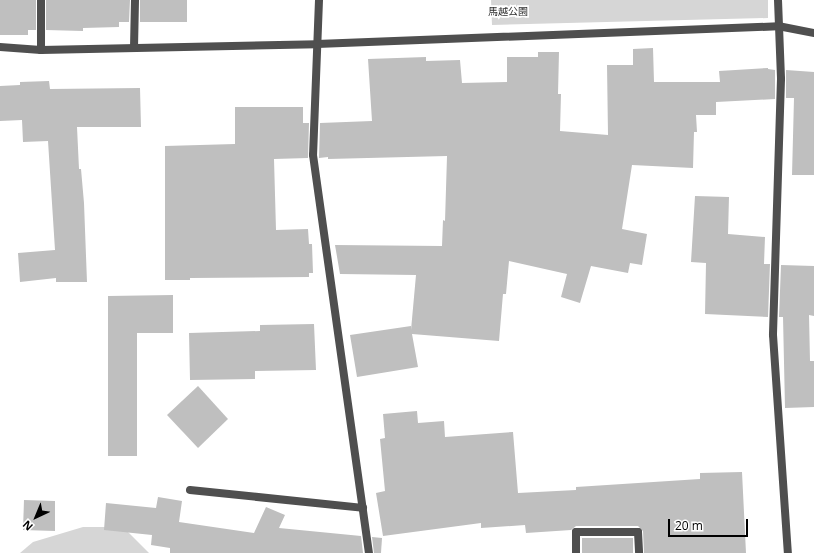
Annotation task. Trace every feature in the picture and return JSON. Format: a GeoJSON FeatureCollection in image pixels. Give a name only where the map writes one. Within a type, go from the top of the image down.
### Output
{"type":"FeatureCollection","features":[{"type":"Feature","properties":{"kind":"street"},"geometry":{"type":"LineString","coordinates":[[41,0],[41,50]]}},
{"type":"Feature","properties":{"kind":"street"},"geometry":{"type":"LineString","coordinates":[[134,48],[135,0]]}},
{"type":"Feature","properties":{"kind":"street"},"geometry":{"type":"LineString","coordinates":[[319,0],[313,155],[369,553]]}},
{"type":"Feature","properties":{"kind":"street"},"geometry":{"type":"LineString","coordinates":[[778,0],[781,79],[773,335],[788,553]]}},
{"type":"Feature","properties":{"kind":"street"},"geometry":{"type":"LineString","coordinates":[[0,47],[41,50],[317,44],[778,26],[814,33]]}},
{"type":"Feature","properties":{"kind":"street"},"geometry":{"type":"LineString","coordinates":[[190,490],[363,508]]}},
{"type":"Feature","properties":{"kind":"street"},"geometry":{"type":"LineString","coordinates":[[576,553],[576,532],[638,532],[639,553]]}},
{"type":"Feature","properties":{"kind":"green space","name":"馬越公園"},"geometry":{"type":"Polygon","coordinates":[[[491,0],[768,0],[768,18],[492,25],[491,0]]]}},
{"type":"Feature","properties":{"kind":"green space"},"geometry":{"type":"Polygon","coordinates":[[[83,527],[123,527],[149,553],[20,553],[33,542],[83,527]]]}},
{"type":"Feature","properties":{"kind":"building"},"geometry":{"type":"Polygon","coordinates":[[[0,0],[36,0],[36,30],[28,30],[28,35],[0,35],[0,0]]]}},
{"type":"Feature","properties":{"kind":"building"},"geometry":{"type":"Polygon","coordinates":[[[46,0],[130,0],[129,22],[119,22],[119,27],[83,28],[83,31],[46,30],[46,0]]]}},
{"type":"Feature","properties":{"kind":"building"},"geometry":{"type":"Polygon","coordinates":[[[140,0],[187,0],[187,22],[140,22],[140,0]]]}},
{"type":"Feature","properties":{"kind":"building"},"geometry":{"type":"Polygon","coordinates":[[[653,48],[654,82],[720,82],[719,71],[768,68],[775,70],[775,99],[716,102],[716,115],[696,115],[697,132],[694,132],[693,168],[632,165],[622,229],[647,234],[642,265],[630,263],[628,273],[591,266],[580,303],[561,297],[567,274],[509,261],[506,294],[503,294],[499,341],[412,334],[418,367],[357,377],[350,335],[411,326],[411,330],[416,275],[340,274],[335,245],[442,246],[443,220],[445,221],[447,156],[319,158],[320,123],[372,121],[368,59],[426,57],[426,61],[460,60],[462,83],[507,82],[507,57],[538,57],[538,52],[559,52],[558,94],[561,94],[560,131],[608,135],[607,65],[633,65],[633,49],[653,48]]]}},
{"type":"Feature","properties":{"kind":"building"},"geometry":{"type":"Polygon","coordinates":[[[786,70],[814,72],[814,175],[792,175],[794,98],[786,98],[786,70]]]}},
{"type":"Feature","properties":{"kind":"building"},"geometry":{"type":"Polygon","coordinates":[[[49,81],[50,89],[140,88],[141,127],[77,127],[79,169],[81,169],[84,203],[87,282],[56,282],[56,278],[20,282],[18,253],[55,250],[48,141],[23,142],[22,120],[0,121],[0,86],[20,85],[20,82],[49,81]]]}},
{"type":"Feature","properties":{"kind":"building"},"geometry":{"type":"Polygon","coordinates":[[[235,107],[303,107],[303,123],[309,123],[308,158],[274,159],[276,230],[308,229],[309,244],[312,244],[313,273],[309,273],[309,277],[190,278],[190,280],[165,280],[165,146],[235,144],[235,107]]]}},
{"type":"Feature","properties":{"kind":"building"},"geometry":{"type":"Polygon","coordinates":[[[695,196],[729,197],[728,234],[765,237],[764,264],[770,264],[768,317],[705,314],[706,263],[691,262],[695,196]]]}},
{"type":"Feature","properties":{"kind":"building"},"geometry":{"type":"Polygon","coordinates":[[[781,265],[814,266],[814,316],[809,315],[810,361],[814,361],[814,407],[785,408],[783,317],[779,317],[781,265]]]}},
{"type":"Feature","properties":{"kind":"building"},"geometry":{"type":"Polygon","coordinates":[[[173,295],[173,333],[137,333],[137,456],[108,456],[108,296],[173,295]]]}},
{"type":"Feature","properties":{"kind":"building"},"geometry":{"type":"Polygon","coordinates":[[[314,324],[316,370],[255,371],[255,379],[190,380],[189,333],[260,331],[260,325],[314,324]]]}},
{"type":"Feature","properties":{"kind":"building"},"geometry":{"type":"Polygon","coordinates":[[[198,386],[228,419],[198,448],[167,415],[198,386]]]}},
{"type":"Feature","properties":{"kind":"building"},"geometry":{"type":"Polygon","coordinates":[[[417,411],[418,423],[444,421],[445,437],[513,432],[518,493],[576,490],[576,487],[700,479],[700,473],[742,472],[746,553],[644,553],[643,531],[638,526],[576,526],[571,530],[526,533],[525,525],[481,528],[481,523],[383,536],[376,493],[385,491],[380,439],[385,438],[383,414],[417,411]]]}},
{"type":"Feature","properties":{"kind":"building"},"geometry":{"type":"Polygon","coordinates":[[[158,497],[182,501],[179,522],[254,533],[266,507],[285,515],[279,528],[361,536],[363,553],[170,553],[170,548],[151,545],[152,535],[104,530],[106,503],[156,508],[158,497]]]}},
{"type":"Feature","properties":{"kind":"building"},"geometry":{"type":"Polygon","coordinates":[[[24,500],[55,501],[55,531],[23,530],[24,500]]]}},
{"type":"Feature","properties":{"kind":"building"},"geometry":{"type":"Polygon","coordinates":[[[372,537],[382,538],[381,553],[374,553],[372,537]]]}},
{"type":"Feature","properties":{"kind":"building"},"geometry":{"type":"Polygon","coordinates":[[[582,538],[633,538],[633,553],[582,553],[582,538]]]}}]}
